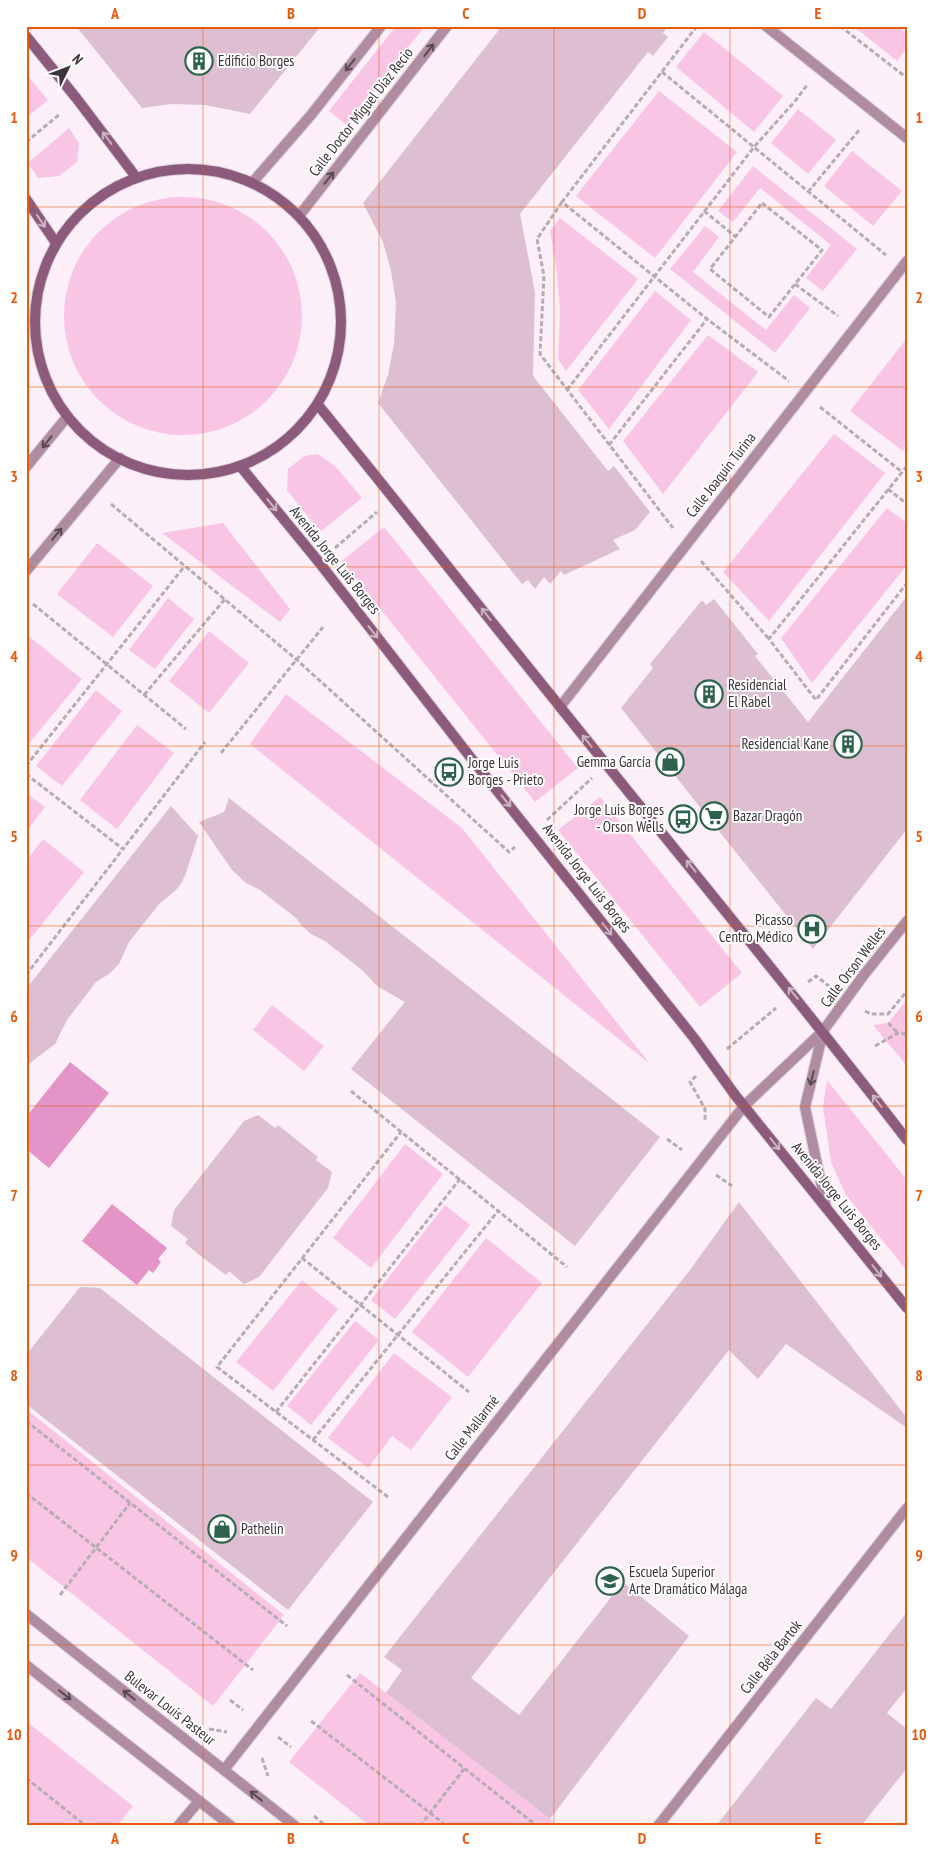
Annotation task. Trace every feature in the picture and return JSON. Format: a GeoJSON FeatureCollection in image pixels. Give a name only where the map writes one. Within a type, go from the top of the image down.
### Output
{"type":"FeatureCollection","features":[{"type":"Feature","properties":{"kind":"main road"},"geometry":{"type":"LineString","coordinates":[[26,36],[136,177]]}},
{"type":"Feature","properties":{"kind":"main road"},"geometry":{"type":"LineString","coordinates":[[175,169],[214,170],[252,182],[277,197],[299,216],[328,258],[341,308],[337,358],[318,405],[292,435],[260,458],[241,468],[190,476],[156,472],[120,458],[93,442],[67,416],[45,377],[35,332],[39,286],[56,243],[90,203],[136,177],[175,169]]}},
{"type":"Feature","properties":{"kind":"main road"},"geometry":{"type":"LineString","coordinates":[[26,199],[56,243]]}},
{"type":"Feature","properties":{"kind":"main road"},"geometry":{"type":"LineString","coordinates":[[318,405],[823,1031],[907,1140]]}},
{"type":"Feature","properties":{"kind":"main road","name":"Avenida Jorge Luis Borges"},"geometry":{"type":"LineString","coordinates":[[241,468],[318,561],[471,758],[694,1038],[744,1106],[907,1308]]}},
{"type":"Feature","properties":{"kind":"street"},"geometry":{"type":"LineString","coordinates":[[252,182],[311,115],[381,26]]}},
{"type":"Feature","properties":{"kind":"street","name":"Calle Doctor Miguel Díaz Recio"},"geometry":{"type":"LineString","coordinates":[[299,216],[447,26]]}},
{"type":"Feature","properties":{"kind":"street"},"geometry":{"type":"LineString","coordinates":[[766,26],[907,138]]}},
{"type":"Feature","properties":{"kind":"street","name":"Calle Joaquín Turina"},"geometry":{"type":"LineString","coordinates":[[560,707],[904,264]]}},
{"type":"Feature","properties":{"kind":"street"},"geometry":{"type":"LineString","coordinates":[[26,467],[67,416]]}},
{"type":"Feature","properties":{"kind":"street"},"geometry":{"type":"LineString","coordinates":[[26,571],[120,458]]}},
{"type":"Feature","properties":{"kind":"street","name":"Calle Orson Welles"},"geometry":{"type":"LineString","coordinates":[[744,1106],[823,1031],[863,976],[907,921]]}},
{"type":"Feature","properties":{"kind":"street","name":"Calle Orson Welles"},"geometry":{"type":"LineString","coordinates":[[823,1031],[805,1107],[826,1207]]}},
{"type":"Feature","properties":{"kind":"street","name":"Calle Mallarmé"},"geometry":{"type":"LineString","coordinates":[[224,1770],[744,1106]]}},
{"type":"Feature","properties":{"kind":"street","name":"Calle Béla Bartok"},"geometry":{"type":"LineString","coordinates":[[658,1826],[907,1508]]}},
{"type":"Feature","properties":{"kind":"street","name":"Bulevar Louis Pasteur"},"geometry":{"type":"LineString","coordinates":[[26,1614],[295,1826]]}},
{"type":"Feature","properties":{"kind":"street"},"geometry":{"type":"LineString","coordinates":[[26,1665],[231,1826]]}},
{"type":"Feature","properties":{"kind":"street"},"geometry":{"type":"LineString","coordinates":[[178,1826],[199,1801]]}},
{"type":"Feature","properties":{"kind":"path"},"geometry":{"type":"LineString","coordinates":[[697,26],[562,202],[537,239],[544,276],[540,354],[686,544],[769,639],[816,700],[907,583]]}},
{"type":"Feature","properties":{"kind":"path"},"geometry":{"type":"LineString","coordinates":[[840,26],[907,78]]}},
{"type":"Feature","properties":{"kind":"path"},"geometry":{"type":"LineString","coordinates":[[567,390],[754,147],[796,100],[819,68]]}},
{"type":"Feature","properties":{"kind":"path"},"geometry":{"type":"LineString","coordinates":[[662,72],[808,192],[904,264]]}},
{"type":"Feature","properties":{"kind":"path"},"geometry":{"type":"LineString","coordinates":[[808,192],[873,111]]}},
{"type":"Feature","properties":{"kind":"path"},"geometry":{"type":"LineString","coordinates":[[26,142],[60,114]]}},
{"type":"Feature","properties":{"kind":"path"},"geometry":{"type":"LineString","coordinates":[[562,202],[902,472]]}},
{"type":"Feature","properties":{"kind":"path"},"geometry":{"type":"LineString","coordinates":[[762,203],[822,250],[769,316],[710,270],[736,237],[762,203]]}},
{"type":"Feature","properties":{"kind":"path"},"geometry":{"type":"LineString","coordinates":[[704,211],[736,237]]}},
{"type":"Feature","properties":{"kind":"path"},"geometry":{"type":"LineString","coordinates":[[795,284],[854,329]]}},
{"type":"Feature","properties":{"kind":"path"},"geometry":{"type":"LineString","coordinates":[[609,444],[707,319]]}},
{"type":"Feature","properties":{"kind":"path"},"geometry":{"type":"LineString","coordinates":[[769,639],[907,466]]}},
{"type":"Feature","properties":{"kind":"path"},"geometry":{"type":"LineString","coordinates":[[888,489],[907,504]]}},
{"type":"Feature","properties":{"kind":"path"},"geometry":{"type":"LineString","coordinates":[[111,504],[297,660],[509,852],[607,764]]}},
{"type":"Feature","properties":{"kind":"path"},"geometry":{"type":"LineString","coordinates":[[332,550],[377,512]]}},
{"type":"Feature","properties":{"kind":"path"},"geometry":{"type":"LineString","coordinates":[[26,766],[184,567]]}},
{"type":"Feature","properties":{"kind":"path"},"geometry":{"type":"LineString","coordinates":[[144,695],[226,600]]}},
{"type":"Feature","properties":{"kind":"path"},"geometry":{"type":"LineString","coordinates":[[33,604],[186,729]]}},
{"type":"Feature","properties":{"kind":"path"},"geometry":{"type":"LineString","coordinates":[[221,753],[323,627]]}},
{"type":"Feature","properties":{"kind":"path"},"geometry":{"type":"LineString","coordinates":[[26,975],[205,742]]}},
{"type":"Feature","properties":{"kind":"path"},"geometry":{"type":"LineString","coordinates":[[26,774],[123,849]]}},
{"type":"Feature","properties":{"kind":"path"},"geometry":{"type":"LineString","coordinates":[[888,1023],[898,1033]]}},
{"type":"Feature","properties":{"kind":"path"},"geometry":{"type":"LineString","coordinates":[[875,1046],[898,1033],[907,1034]]}},
{"type":"Feature","properties":{"kind":"path"},"geometry":{"type":"LineString","coordinates":[[351,1091],[567,1267]]}},
{"type":"Feature","properties":{"kind":"path"},"geometry":{"type":"LineString","coordinates":[[388,1497],[217,1367],[401,1132]]}},
{"type":"Feature","properties":{"kind":"path"},"geometry":{"type":"LineString","coordinates":[[276,1412],[460,1180]]}},
{"type":"Feature","properties":{"kind":"path"},"geometry":{"type":"LineString","coordinates":[[313,1440],[498,1211]]}},
{"type":"Feature","properties":{"kind":"path"},"geometry":{"type":"LineString","coordinates":[[302,1258],[469,1392]]}},
{"type":"Feature","properties":{"kind":"path"},"geometry":{"type":"LineString","coordinates":[[26,1421],[287,1626]]}},
{"type":"Feature","properties":{"kind":"path"},"geometry":{"type":"LineString","coordinates":[[26,1493],[253,1670]]}},
{"type":"Feature","properties":{"kind":"path"},"geometry":{"type":"LineString","coordinates":[[60,1595],[130,1503]]}},
{"type":"Feature","properties":{"kind":"path"},"geometry":{"type":"LineString","coordinates":[[347,1675],[537,1826]]}},
{"type":"Feature","properties":{"kind":"path"},"geometry":{"type":"LineString","coordinates":[[311,1721],[447,1826]]}},
{"type":"Feature","properties":{"kind":"path"},"geometry":{"type":"LineString","coordinates":[[420,1826],[464,1769]]}},
{"type":"Feature","properties":{"kind":"path"},"geometry":{"type":"LineString","coordinates":[[26,1778],[86,1826]]}},
{"type":"Feature","properties":{"kind":"shaded area"},"geometry":{"type":"Polygon","coordinates":[[[396,26],[425,26],[347,125],[329,111],[396,26]]]}},
{"type":"Feature","properties":{"kind":"shaded area"},"geometry":{"type":"Polygon","coordinates":[[[853,26],[897,26],[907,34],[907,48],[897,61],[853,26]]]}},
{"type":"Feature","properties":{"kind":"shaded area"},"geometry":{"type":"Polygon","coordinates":[[[704,32],[783,96],[754,132],[676,67],[704,32]]]}},
{"type":"Feature","properties":{"kind":"shaded area"},"geometry":{"type":"Polygon","coordinates":[[[26,74],[48,100],[26,118],[26,74]]]}},
{"type":"Feature","properties":{"kind":"shaded area"},"geometry":{"type":"Polygon","coordinates":[[[659,91],[737,152],[655,258],[576,196],[659,91]]]}},
{"type":"Feature","properties":{"kind":"shaded area"},"geometry":{"type":"Polygon","coordinates":[[[798,109],[836,140],[808,174],[771,143],[798,109]]]}},
{"type":"Feature","properties":{"kind":"shaded area"},"geometry":{"type":"Polygon","coordinates":[[[69,128],[79,143],[77,162],[59,176],[38,178],[28,163],[69,128]]]}},
{"type":"Feature","properties":{"kind":"shaded area"},"geometry":{"type":"Polygon","coordinates":[[[852,151],[902,191],[873,226],[824,186],[852,151]]]}},
{"type":"Feature","properties":{"kind":"shaded area"},"geometry":{"type":"Polygon","coordinates":[[[753,166],[857,249],[823,291],[806,278],[831,245],[760,188],[733,222],[718,211],[753,166]]]}},
{"type":"Feature","properties":{"kind":"shaded area"},"geometry":{"type":"Polygon","coordinates":[[[183,197],[217,202],[228,206],[249,217],[267,232],[282,250],[293,271],[297,282],[302,316],[297,350],[293,361],[282,382],[267,400],[249,415],[228,426],[217,430],[183,435],[149,430],[138,426],[117,415],[99,400],[84,382],[73,361],[69,350],[64,316],[69,282],[73,271],[84,250],[99,232],[117,217],[138,206],[149,202],[183,197]]]}},
{"type":"Feature","properties":{"kind":"shaded area"},"geometry":{"type":"Polygon","coordinates":[[[560,218],[638,279],[566,371],[558,359],[560,311],[557,273],[550,231],[560,218]]]}},
{"type":"Feature","properties":{"kind":"shaded area"},"geometry":{"type":"Polygon","coordinates":[[[705,226],[719,237],[693,272],[766,330],[794,295],[810,308],[775,353],[670,269],[705,226]]]}},
{"type":"Feature","properties":{"kind":"shaded area"},"geometry":{"type":"Polygon","coordinates":[[[655,291],[691,320],[609,429],[578,390],[655,291]]]}},
{"type":"Feature","properties":{"kind":"shaded area"},"geometry":{"type":"Polygon","coordinates":[[[708,335],[758,372],[663,494],[623,441],[708,335]]]}},
{"type":"Feature","properties":{"kind":"shaded area"},"geometry":{"type":"Polygon","coordinates":[[[907,338],[907,446],[903,451],[850,411],[907,338]]]}},
{"type":"Feature","properties":{"kind":"shaded area"},"geometry":{"type":"Polygon","coordinates":[[[834,434],[885,473],[769,621],[723,572],[834,434]]]}},
{"type":"Feature","properties":{"kind":"shaded area"},"geometry":{"type":"Polygon","coordinates":[[[318,454],[335,466],[362,498],[320,532],[287,490],[288,469],[304,456],[318,454]]]}},
{"type":"Feature","properties":{"kind":"shaded area"},"geometry":{"type":"Polygon","coordinates":[[[887,508],[907,523],[907,565],[812,683],[781,638],[887,508]]]}},
{"type":"Feature","properties":{"kind":"shaded area"},"geometry":{"type":"Polygon","coordinates":[[[223,523],[290,609],[280,622],[162,533],[223,523]]]}},
{"type":"Feature","properties":{"kind":"shaded area"},"geometry":{"type":"Polygon","coordinates":[[[384,527],[578,768],[535,802],[342,561],[384,527]]]}},
{"type":"Feature","properties":{"kind":"shaded area"},"geometry":{"type":"Polygon","coordinates":[[[97,543],[153,586],[113,637],[57,594],[97,543]]]}},
{"type":"Feature","properties":{"kind":"shaded area"},"geometry":{"type":"Polygon","coordinates":[[[168,598],[194,619],[155,669],[129,650],[168,598]]]}},
{"type":"Feature","properties":{"kind":"shaded area"},"geometry":{"type":"Polygon","coordinates":[[[209,631],[249,663],[209,713],[169,681],[209,631]]]}},
{"type":"Feature","properties":{"kind":"shaded area"},"geometry":{"type":"Polygon","coordinates":[[[26,634],[82,679],[26,747],[26,634]]]}},
{"type":"Feature","properties":{"kind":"shaded area"},"geometry":{"type":"Polygon","coordinates":[[[96,690],[122,711],[62,786],[36,766],[96,690]]]}},
{"type":"Feature","properties":{"kind":"shaded area"},"geometry":{"type":"Polygon","coordinates":[[[286,694],[462,828],[650,1064],[250,744],[286,694]]]}},
{"type":"Feature","properties":{"kind":"shaded area"},"geometry":{"type":"Polygon","coordinates":[[[137,725],[174,753],[117,829],[80,800],[137,725]]]}},
{"type":"Feature","properties":{"kind":"shaded area"},"geometry":{"type":"Polygon","coordinates":[[[26,793],[45,807],[26,832],[26,793]]]}},
{"type":"Feature","properties":{"kind":"shaded area"},"geometry":{"type":"Polygon","coordinates":[[[600,797],[742,973],[700,1007],[558,830],[600,797]]]}},
{"type":"Feature","properties":{"kind":"shaded area"},"geometry":{"type":"Polygon","coordinates":[[[43,839],[84,872],[26,944],[26,861],[43,839]]]}},
{"type":"Feature","properties":{"kind":"shaded area"},"geometry":{"type":"Polygon","coordinates":[[[907,1000],[907,1066],[873,1025],[888,1023],[907,1000]]]}},
{"type":"Feature","properties":{"kind":"shaded area"},"geometry":{"type":"Polygon","coordinates":[[[272,1005],[324,1046],[304,1071],[253,1030],[272,1005]]]}},
{"type":"Feature","properties":{"kind":"shaded area"},"geometry":{"type":"Polygon","coordinates":[[[70,1062],[109,1093],[49,1168],[26,1149],[26,1117],[70,1062]]]}},
{"type":"Feature","properties":{"kind":"shaded area"},"geometry":{"type":"Polygon","coordinates":[[[827,1080],[907,1180],[907,1271],[846,1195],[831,1162],[823,1107],[827,1080]]]}},
{"type":"Feature","properties":{"kind":"shaded area"},"geometry":{"type":"Polygon","coordinates":[[[405,1144],[443,1174],[371,1268],[333,1238],[405,1144]]]}},
{"type":"Feature","properties":{"kind":"shaded area"},"geometry":{"type":"Polygon","coordinates":[[[112,1204],[167,1248],[158,1259],[161,1262],[153,1273],[149,1270],[137,1285],[82,1241],[112,1204]]]}},
{"type":"Feature","properties":{"kind":"shaded area"},"geometry":{"type":"Polygon","coordinates":[[[445,1205],[470,1225],[395,1319],[371,1300],[445,1205]]]}},
{"type":"Feature","properties":{"kind":"shaded area"},"geometry":{"type":"Polygon","coordinates":[[[486,1238],[542,1283],[468,1377],[412,1332],[486,1238]]]}},
{"type":"Feature","properties":{"kind":"shaded area"},"geometry":{"type":"Polygon","coordinates":[[[302,1280],[338,1309],[273,1391],[236,1362],[302,1280]]]}},
{"type":"Feature","properties":{"kind":"shaded area"},"geometry":{"type":"Polygon","coordinates":[[[355,1321],[379,1340],[311,1425],[287,1406],[355,1321]]]}},
{"type":"Feature","properties":{"kind":"shaded area"},"geometry":{"type":"Polygon","coordinates":[[[394,1353],[452,1397],[411,1450],[392,1436],[368,1468],[328,1438],[394,1353]]]}},
{"type":"Feature","properties":{"kind":"shaded area"},"geometry":{"type":"Polygon","coordinates":[[[26,1409],[284,1615],[213,1706],[26,1557],[26,1409]]]}},
{"type":"Feature","properties":{"kind":"shaded area"},"geometry":{"type":"Polygon","coordinates":[[[360,1673],[558,1826],[370,1826],[289,1762],[360,1673]]]}},
{"type":"Feature","properties":{"kind":"shaded area"},"geometry":{"type":"Polygon","coordinates":[[[26,1721],[133,1806],[117,1826],[26,1826],[26,1721]]]}},
{"type":"Feature","properties":{"kind":"building","name":"Edificio Borges"},"geometry":{"type":"Polygon","coordinates":[[[76,26],[321,26],[250,114],[205,105],[172,104],[142,108],[76,26]]]}},
{"type":"Feature","properties":{"kind":"building"},"geometry":{"type":"Polygon","coordinates":[[[502,26],[668,26],[663,33],[668,37],[653,56],[648,52],[520,214],[535,292],[533,376],[608,471],[614,466],[650,512],[635,530],[613,540],[620,549],[564,575],[561,571],[550,584],[544,577],[535,589],[528,580],[522,584],[378,403],[388,375],[394,344],[396,302],[391,271],[383,242],[363,203],[502,26]]]}},
{"type":"Feature","properties":{"kind":"building"},"geometry":{"type":"Polygon","coordinates":[[[907,596],[907,829],[813,949],[621,708],[653,668],[650,664],[702,600],[706,605],[714,599],[758,654],[755,656],[808,722],[907,596]]]}},
{"type":"Feature","properties":{"kind":"building"},"geometry":{"type":"Polygon","coordinates":[[[229,798],[660,1137],[575,1246],[351,1069],[405,1002],[377,986],[362,970],[325,941],[311,934],[296,918],[260,890],[246,883],[232,870],[199,822],[224,812],[229,798]]]}},
{"type":"Feature","properties":{"kind":"building"},"geometry":{"type":"Polygon","coordinates":[[[171,806],[198,836],[182,882],[176,890],[159,904],[129,942],[119,964],[109,974],[96,982],[67,1020],[55,1044],[26,1066],[26,989],[171,806]]]}},
{"type":"Feature","properties":{"kind":"building"},"geometry":{"type":"Polygon","coordinates":[[[258,1115],[275,1128],[278,1125],[318,1157],[316,1160],[332,1172],[328,1188],[259,1277],[244,1284],[229,1271],[226,1275],[198,1254],[185,1243],[188,1239],[171,1226],[174,1210],[244,1121],[258,1115]]]}},
{"type":"Feature","properties":{"kind":"building"},"geometry":{"type":"Polygon","coordinates":[[[739,1202],[907,1418],[907,1428],[786,1344],[758,1379],[729,1350],[471,1678],[519,1715],[623,1582],[689,1636],[550,1819],[386,1693],[402,1670],[384,1657],[690,1270],[739,1202]]]}},
{"type":"Feature","properties":{"kind":"building"},"geometry":{"type":"Polygon","coordinates":[[[80,1287],[100,1288],[373,1502],[288,1610],[26,1404],[26,1355],[80,1287]]]}},
{"type":"Feature","properties":{"kind":"building"},"geometry":{"type":"Polygon","coordinates":[[[907,1612],[907,1688],[887,1713],[907,1729],[907,1768],[861,1826],[716,1826],[816,1698],[831,1709],[907,1612]]]}},
{"type":"Feature","properties":{"kind":"place","name":"Edificio Borges"},"geometry":{"type":"Point","coordinates":[199,61]}},
{"type":"Feature","properties":{"kind":"place","name":"Residencial El Rabel"},"geometry":{"type":"Point","coordinates":[709,694]}},
{"type":"Feature","properties":{"kind":"place","name":"Residencial Kane"},"geometry":{"type":"Point","coordinates":[848,744]}},
{"type":"Feature","properties":{"kind":"place","name":"Gemma García"},"geometry":{"type":"Point","coordinates":[670,762]}},
{"type":"Feature","properties":{"kind":"place","name":"Jorge Luis Borges - Prieto"},"geometry":{"type":"Point","coordinates":[449,772]}},
{"type":"Feature","properties":{"kind":"place","name":"Bazar Dragón"},"geometry":{"type":"Point","coordinates":[714,816]}},
{"type":"Feature","properties":{"kind":"place","name":"Jorge Luis Borges - Orson Wells"},"geometry":{"type":"Point","coordinates":[683,819]}},
{"type":"Feature","properties":{"kind":"place","name":"Picasso Centro Médico"},"geometry":{"type":"Point","coordinates":[812,929]}},
{"type":"Feature","properties":{"kind":"place","name":"Pathelin"},"geometry":{"type":"Point","coordinates":[222,1529]}},
{"type":"Feature","properties":{"kind":"place","name":"Escuela Superior Arte Dramático Málaga"},"geometry":{"type":"Point","coordinates":[610,1581]}}]}
